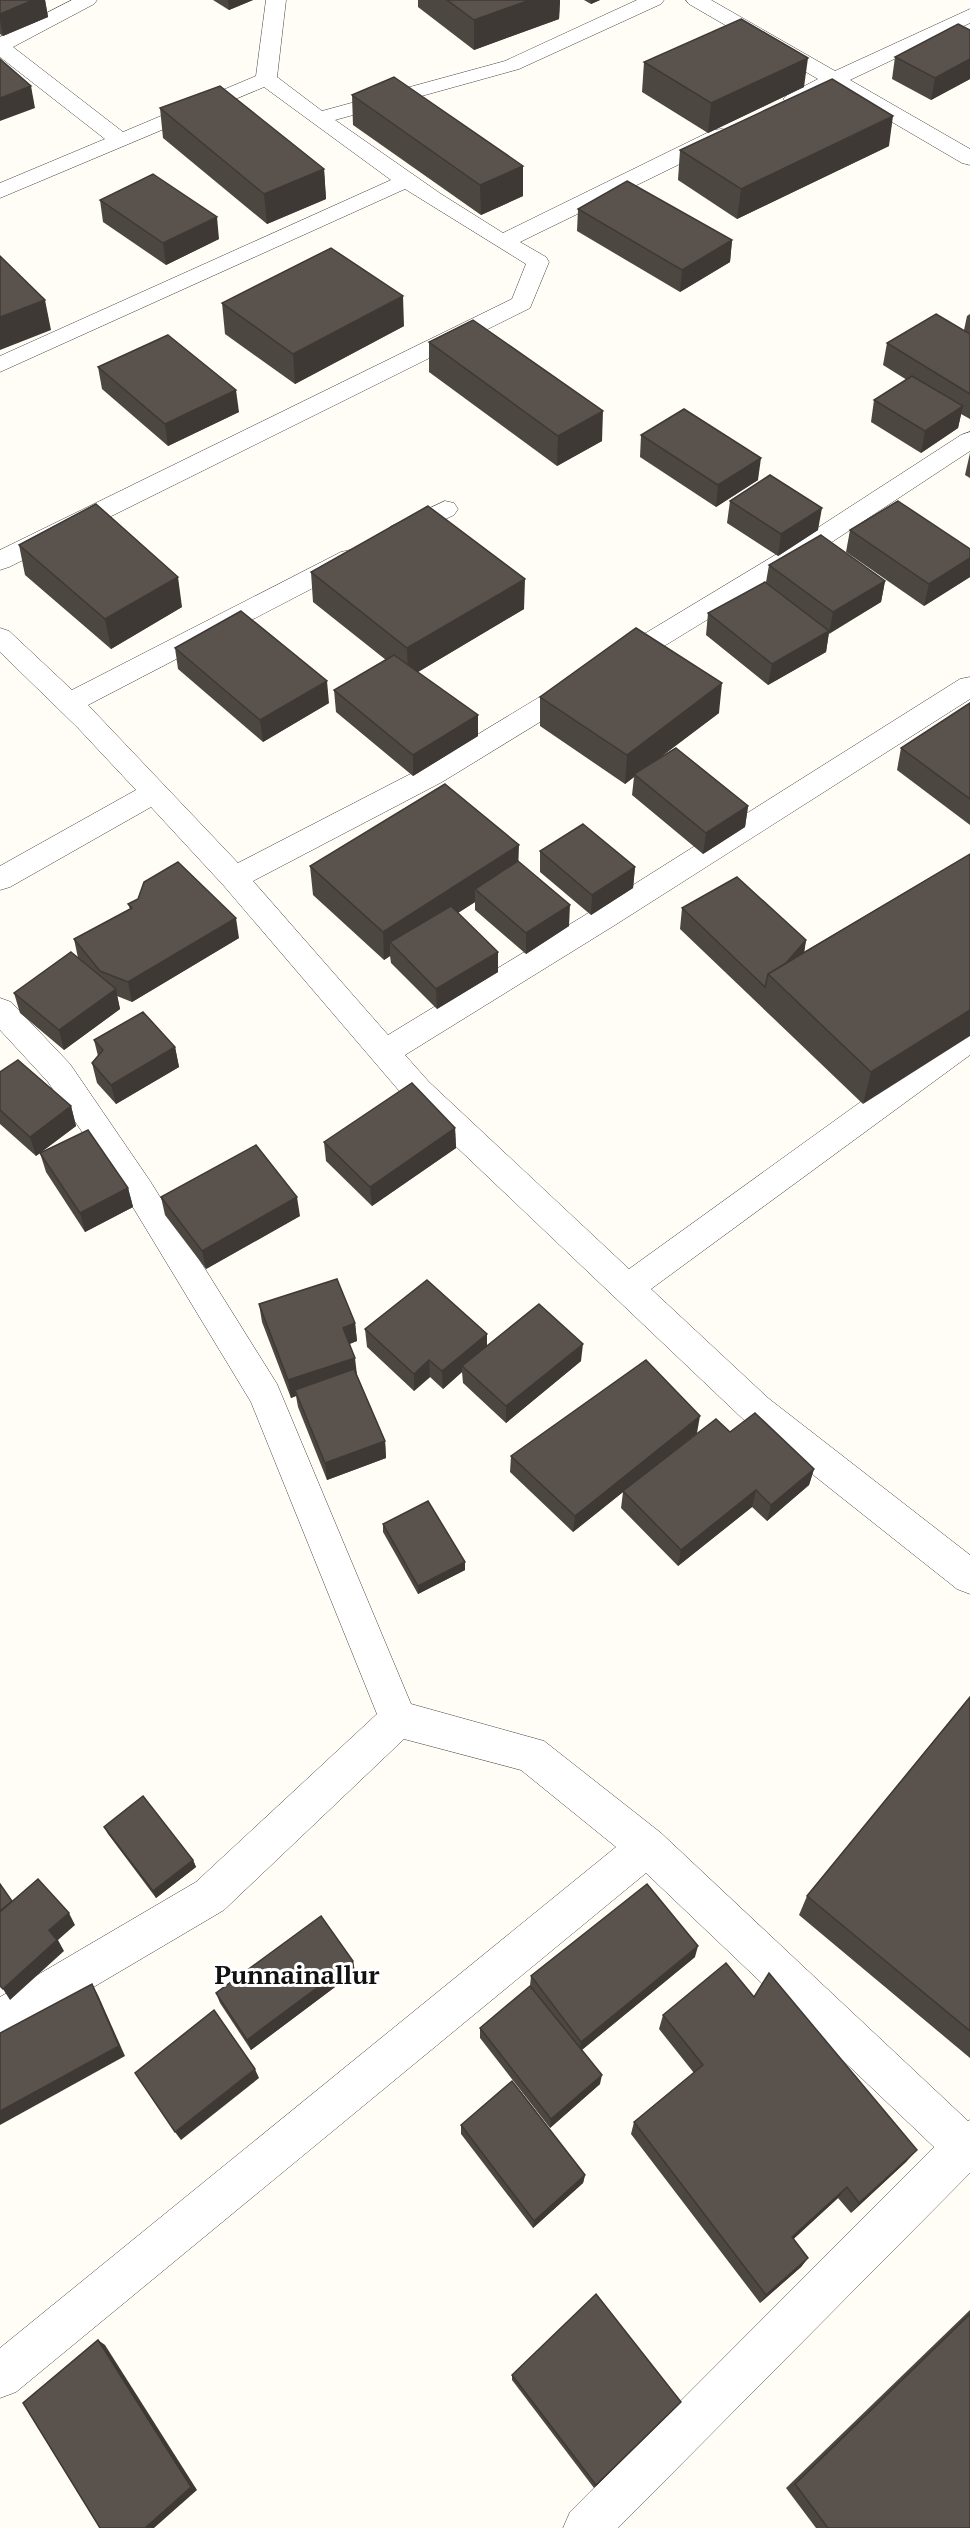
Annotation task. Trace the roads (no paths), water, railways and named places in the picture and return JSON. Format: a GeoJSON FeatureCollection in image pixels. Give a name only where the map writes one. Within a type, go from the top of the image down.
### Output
{"type":"FeatureCollection","features":[{"type":"Feature","properties":{"kind":"street"},"geometry":{"type":"LineString","coordinates":[[87,0],[0,46],[120,140]]}},
{"type":"Feature","properties":{"kind":"street"},"geometry":{"type":"LineString","coordinates":[[266,79],[276,0]]}},
{"type":"Feature","properties":{"kind":"street"},"geometry":{"type":"LineString","coordinates":[[319,118],[512,65],[654,0]]}},
{"type":"Feature","properties":{"kind":"street"},"geometry":{"type":"LineString","coordinates":[[696,0],[970,158]]}},
{"type":"Feature","properties":{"kind":"street"},"geometry":{"type":"LineString","coordinates":[[780,106],[970,15]]}},
{"type":"Feature","properties":{"kind":"street"},"geometry":{"type":"LineString","coordinates":[[0,561],[522,303],[538,262],[502,242],[408,180],[266,79]]}},
{"type":"Feature","properties":{"kind":"street"},"geometry":{"type":"LineString","coordinates":[[0,191],[266,79]]}},
{"type":"Feature","properties":{"kind":"street"},"geometry":{"type":"LineString","coordinates":[[502,242],[738,127]]}},
{"type":"Feature","properties":{"kind":"street"},"geometry":{"type":"LineString","coordinates":[[0,365],[408,180]]}},
{"type":"Feature","properties":{"kind":"street"},"geometry":{"type":"LineString","coordinates":[[234,878],[432,775],[794,555],[970,440]]}},
{"type":"Feature","properties":{"kind":"street"},"geometry":{"type":"LineString","coordinates":[[68,702],[445,509]]}},
{"type":"Feature","properties":{"kind":"street"},"geometry":{"type":"LineString","coordinates":[[0,637],[68,702],[234,878],[418,1091],[756,1409],[970,1577]]}},
{"type":"Feature","properties":{"kind":"street"},"geometry":{"type":"LineString","coordinates":[[384,1053],[606,917],[970,686]]}},
{"type":"Feature","properties":{"kind":"street"},"geometry":{"type":"LineString","coordinates":[[0,879],[154,793]]}},
{"type":"Feature","properties":{"kind":"street"},"geometry":{"type":"LineString","coordinates":[[0,1010],[59,1073],[140,1190],[266,1395],[398,1719]]}},
{"type":"Feature","properties":{"kind":"street"},"geometry":{"type":"LineString","coordinates":[[628,1288],[970,1039]]}},
{"type":"Feature","properties":{"kind":"street"},"geometry":{"type":"LineString","coordinates":[[398,1719],[531,1754],[647,1847],[968,2147],[586,2528]]}},
{"type":"Feature","properties":{"kind":"street"},"geometry":{"type":"LineString","coordinates":[[0,2020],[210,1896],[398,1719]]}},
{"type":"Feature","properties":{"kind":"street"},"geometry":{"type":"LineString","coordinates":[[0,2376],[647,1847]]}},
{"type":"Feature","properties":{"kind":"district","name":"Punnainallur"},"geometry":{"type":"Point","coordinates":[297,1975]}}]}
